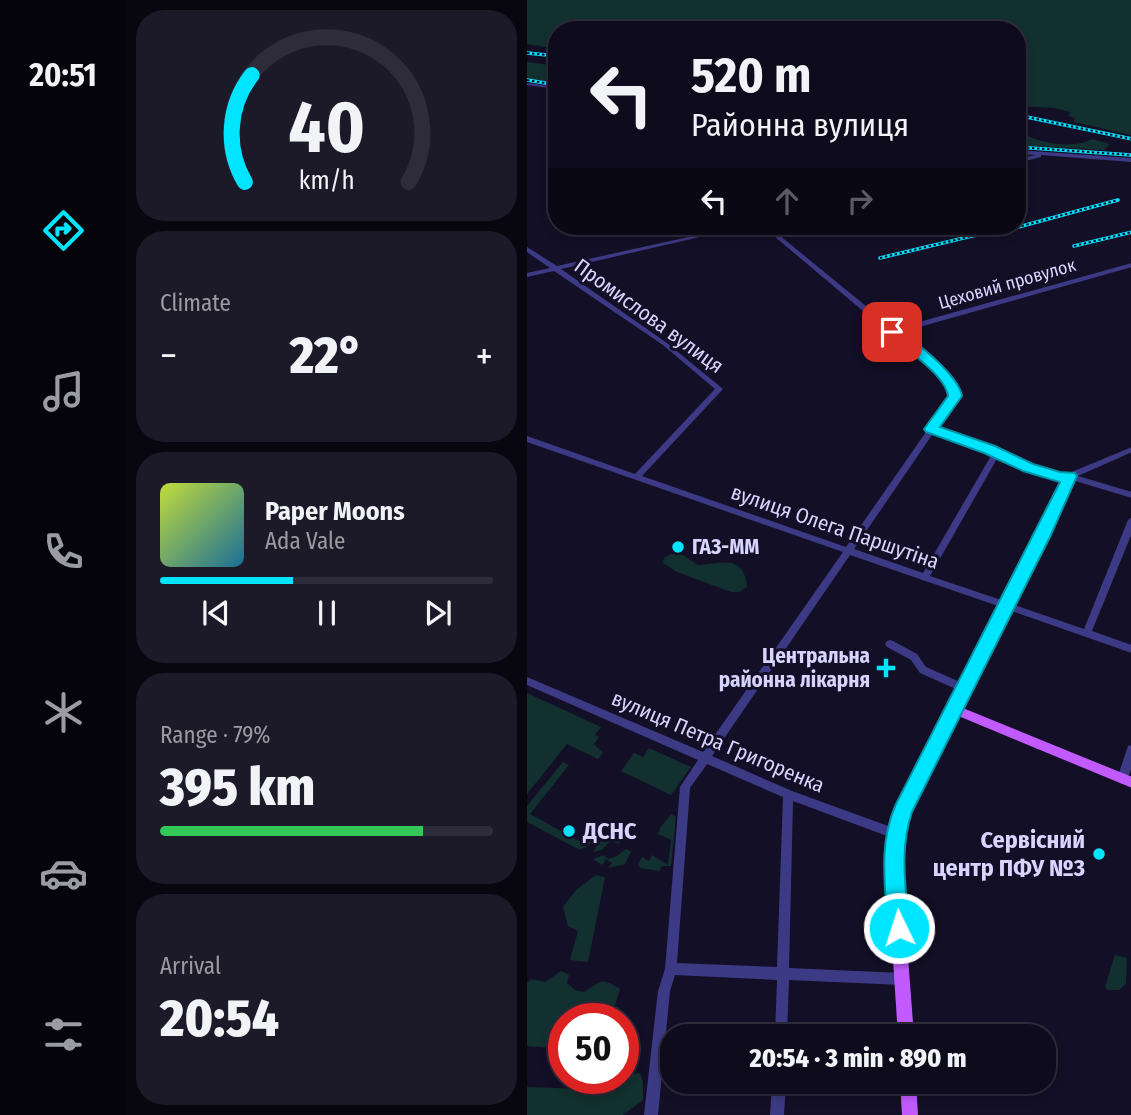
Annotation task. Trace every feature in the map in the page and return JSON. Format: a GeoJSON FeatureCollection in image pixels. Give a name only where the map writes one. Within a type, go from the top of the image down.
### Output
{"type":"FeatureCollection","features":[{"type":"Feature","properties":{"kind":"main road"},"geometry":{"type":"LineString","coordinates":[[905,1024],[893,852],[895,834],[903,811],[953,709],[1127,781]]}},
{"type":"Feature","properties":{"kind":"main road"},"geometry":{"type":"LineString","coordinates":[[909,1094],[910,1115]]}},
{"type":"Feature","properties":{"kind":"street"},"geometry":{"type":"LineString","coordinates":[[527,84],[548,87]]}},
{"type":"Feature","properties":{"kind":"street"},"geometry":{"type":"LineString","coordinates":[[1026,153],[1131,160]]}},
{"type":"Feature","properties":{"kind":"street"},"geometry":{"type":"LineString","coordinates":[[1026,160],[1046,155]]}},
{"type":"Feature","properties":{"kind":"street"},"geometry":{"type":"LineString","coordinates":[[527,275],[705,235]]}},
{"type":"Feature","properties":{"kind":"street"},"geometry":{"type":"LineString","coordinates":[[651,1115],[663,991],[671,969],[685,787],[955,396],[954,387],[941,372],[776,235]]}},
{"type":"Feature","properties":{"kind":"street","name":"Промислова вулиця"},"geometry":{"type":"LineString","coordinates":[[527,249],[673,350],[719,389],[637,477]]}},
{"type":"Feature","properties":{"kind":"street","name":"Цеховий провулок"},"geometry":{"type":"LineString","coordinates":[[892,332],[1130,267]]}},
{"type":"Feature","properties":{"kind":"street"},"geometry":{"type":"LineString","coordinates":[[931,429],[1059,477],[1070,476],[1131,449]]}},
{"type":"Feature","properties":{"kind":"street","name":"вулиця Олега Паршутіна"},"geometry":{"type":"LineString","coordinates":[[527,439],[1131,649]]}},
{"type":"Feature","properties":{"kind":"street"},"geometry":{"type":"LineString","coordinates":[[925,577],[996,453]]}},
{"type":"Feature","properties":{"kind":"street"},"geometry":{"type":"LineString","coordinates":[[1070,476],[1131,495]]}},
{"type":"Feature","properties":{"kind":"street"},"geometry":{"type":"LineString","coordinates":[[953,709],[1070,476]]}},
{"type":"Feature","properties":{"kind":"street"},"geometry":{"type":"LineString","coordinates":[[1087,633],[1131,520]]}},
{"type":"Feature","properties":{"kind":"street"},"geometry":{"type":"LineString","coordinates":[[890,644],[914,657],[923,670],[964,688]]}},
{"type":"Feature","properties":{"kind":"street","name":"вулиця Петра Григоренка"},"geometry":{"type":"LineString","coordinates":[[527,681],[788,794],[895,834]]}},
{"type":"Feature","properties":{"kind":"street"},"geometry":{"type":"LineString","coordinates":[[1127,781],[1131,749]]}},
{"type":"Feature","properties":{"kind":"street"},"geometry":{"type":"LineString","coordinates":[[781,1024],[788,794]]}},
{"type":"Feature","properties":{"kind":"street"},"geometry":{"type":"LineString","coordinates":[[671,969],[902,979]]}},
{"type":"Feature","properties":{"kind":"street"},"geometry":{"type":"LineString","coordinates":[[777,1115],[778,1094]]}},
{"type":"Feature","properties":{"kind":"green space"},"geometry":{"type":"Polygon","coordinates":[[[527,0],[1131,0],[1131,135],[1074,122],[1075,118],[1068,116],[1070,112],[1026,106],[1026,21],[548,21],[548,48],[527,44],[527,0]]]}},
{"type":"Feature","properties":{"kind":"green space"},"geometry":{"type":"Polygon","coordinates":[[[527,62],[548,65],[548,82],[527,79],[527,62]]]}},
{"type":"Feature","properties":{"kind":"green space"},"geometry":{"type":"Polygon","coordinates":[[[1026,135],[1064,144],[1092,139],[1110,144],[1104,150],[1026,146],[1026,135]]]}},
{"type":"Feature","properties":{"kind":"green space"},"geometry":{"type":"Polygon","coordinates":[[[671,554],[681,554],[698,565],[736,565],[745,576],[747,587],[739,592],[731,592],[677,572],[663,563],[664,558],[671,554]]]}},
{"type":"Feature","properties":{"kind":"green space"},"geometry":{"type":"Polygon","coordinates":[[[527,693],[601,727],[595,735],[599,737],[594,744],[603,753],[598,759],[567,744],[527,794],[527,693]]]}},
{"type":"Feature","properties":{"kind":"green space"},"geometry":{"type":"Polygon","coordinates":[[[649,748],[691,767],[671,795],[621,771],[634,753],[643,757],[649,748]]]}},
{"type":"Feature","properties":{"kind":"green space"},"geometry":{"type":"Polygon","coordinates":[[[563,762],[569,765],[530,814],[585,844],[596,830],[621,840],[619,844],[610,841],[602,850],[593,852],[604,835],[599,832],[588,846],[580,850],[527,822],[527,806],[563,762]]]}},
{"type":"Feature","properties":{"kind":"green space"},"geometry":{"type":"Polygon","coordinates":[[[671,814],[676,817],[671,866],[661,866],[660,871],[640,868],[638,864],[642,857],[649,861],[652,855],[668,865],[671,840],[658,834],[671,814]]]}},
{"type":"Feature","properties":{"kind":"green space"},"geometry":{"type":"Polygon","coordinates":[[[634,846],[625,864],[608,868],[612,863],[606,859],[602,865],[593,859],[604,855],[608,859],[626,849],[631,851],[634,846]]]}},
{"type":"Feature","properties":{"kind":"green space"},"geometry":{"type":"Polygon","coordinates":[[[596,875],[605,877],[588,962],[570,960],[578,931],[568,926],[563,907],[576,890],[596,875]]]}},
{"type":"Feature","properties":{"kind":"green space"},"geometry":{"type":"Polygon","coordinates":[[[1115,955],[1127,958],[1126,984],[1119,990],[1108,990],[1105,987],[1115,955]]]}},
{"type":"Feature","properties":{"kind":"green space"},"geometry":{"type":"Polygon","coordinates":[[[561,971],[569,975],[567,983],[575,990],[584,992],[601,982],[620,989],[616,1003],[548,1003],[548,1048],[527,1046],[527,983],[531,979],[545,982],[561,971]]]}},
{"type":"Feature","properties":{"kind":"green space"},"geometry":{"type":"Polygon","coordinates":[[[639,1073],[643,1082],[643,1100],[623,1115],[527,1115],[527,1087],[548,1088],[548,1094],[639,1094],[639,1073]]]}},
{"type":"Feature","properties":{"kind":"railway"},"geometry":{"type":"LineString","coordinates":[[527,53],[548,55]]}},
{"type":"Feature","properties":{"kind":"railway"},"geometry":{"type":"LineString","coordinates":[[527,80],[548,84]]}},
{"type":"Feature","properties":{"kind":"railway"},"geometry":{"type":"LineString","coordinates":[[1026,117],[1132,139]]}},
{"type":"Feature","properties":{"kind":"railway"},"geometry":{"type":"LineString","coordinates":[[1026,148],[1132,155]]}},
{"type":"Feature","properties":{"kind":"railway"},"geometry":{"type":"LineString","coordinates":[[1026,225],[1118,200]]}},
{"type":"Feature","properties":{"kind":"railway"},"geometry":{"type":"LineString","coordinates":[[1074,246],[1132,232]]}},
{"type":"Feature","properties":{"kind":"railway"},"geometry":{"type":"LineString","coordinates":[[880,258],[976,235]]}},
{"type":"Feature","properties":{"kind":"place","name":"ГАЗ-ММ"},"geometry":{"type":"Point","coordinates":[678,547]}},
{"type":"Feature","properties":{"kind":"place","name":"Центральна районна лікарня"},"geometry":{"type":"Point","coordinates":[886,668]}},
{"type":"Feature","properties":{"kind":"place","name":"ДСНС"},"geometry":{"type":"Point","coordinates":[569,831]}},
{"type":"Feature","properties":{"kind":"place","name":"Сервісний центр ПФУ №3"},"geometry":{"type":"Point","coordinates":[1099,854]}},
{"type":"Feature","properties":{"kind":"route"},"geometry":{"type":"LineString","coordinates":[[892,332],[941,372],[954,387],[955,396],[931,429],[990,449],[1028,467],[1059,477],[1070,476],[1042,537],[903,811],[895,834],[893,852],[899,928]]}}]}
